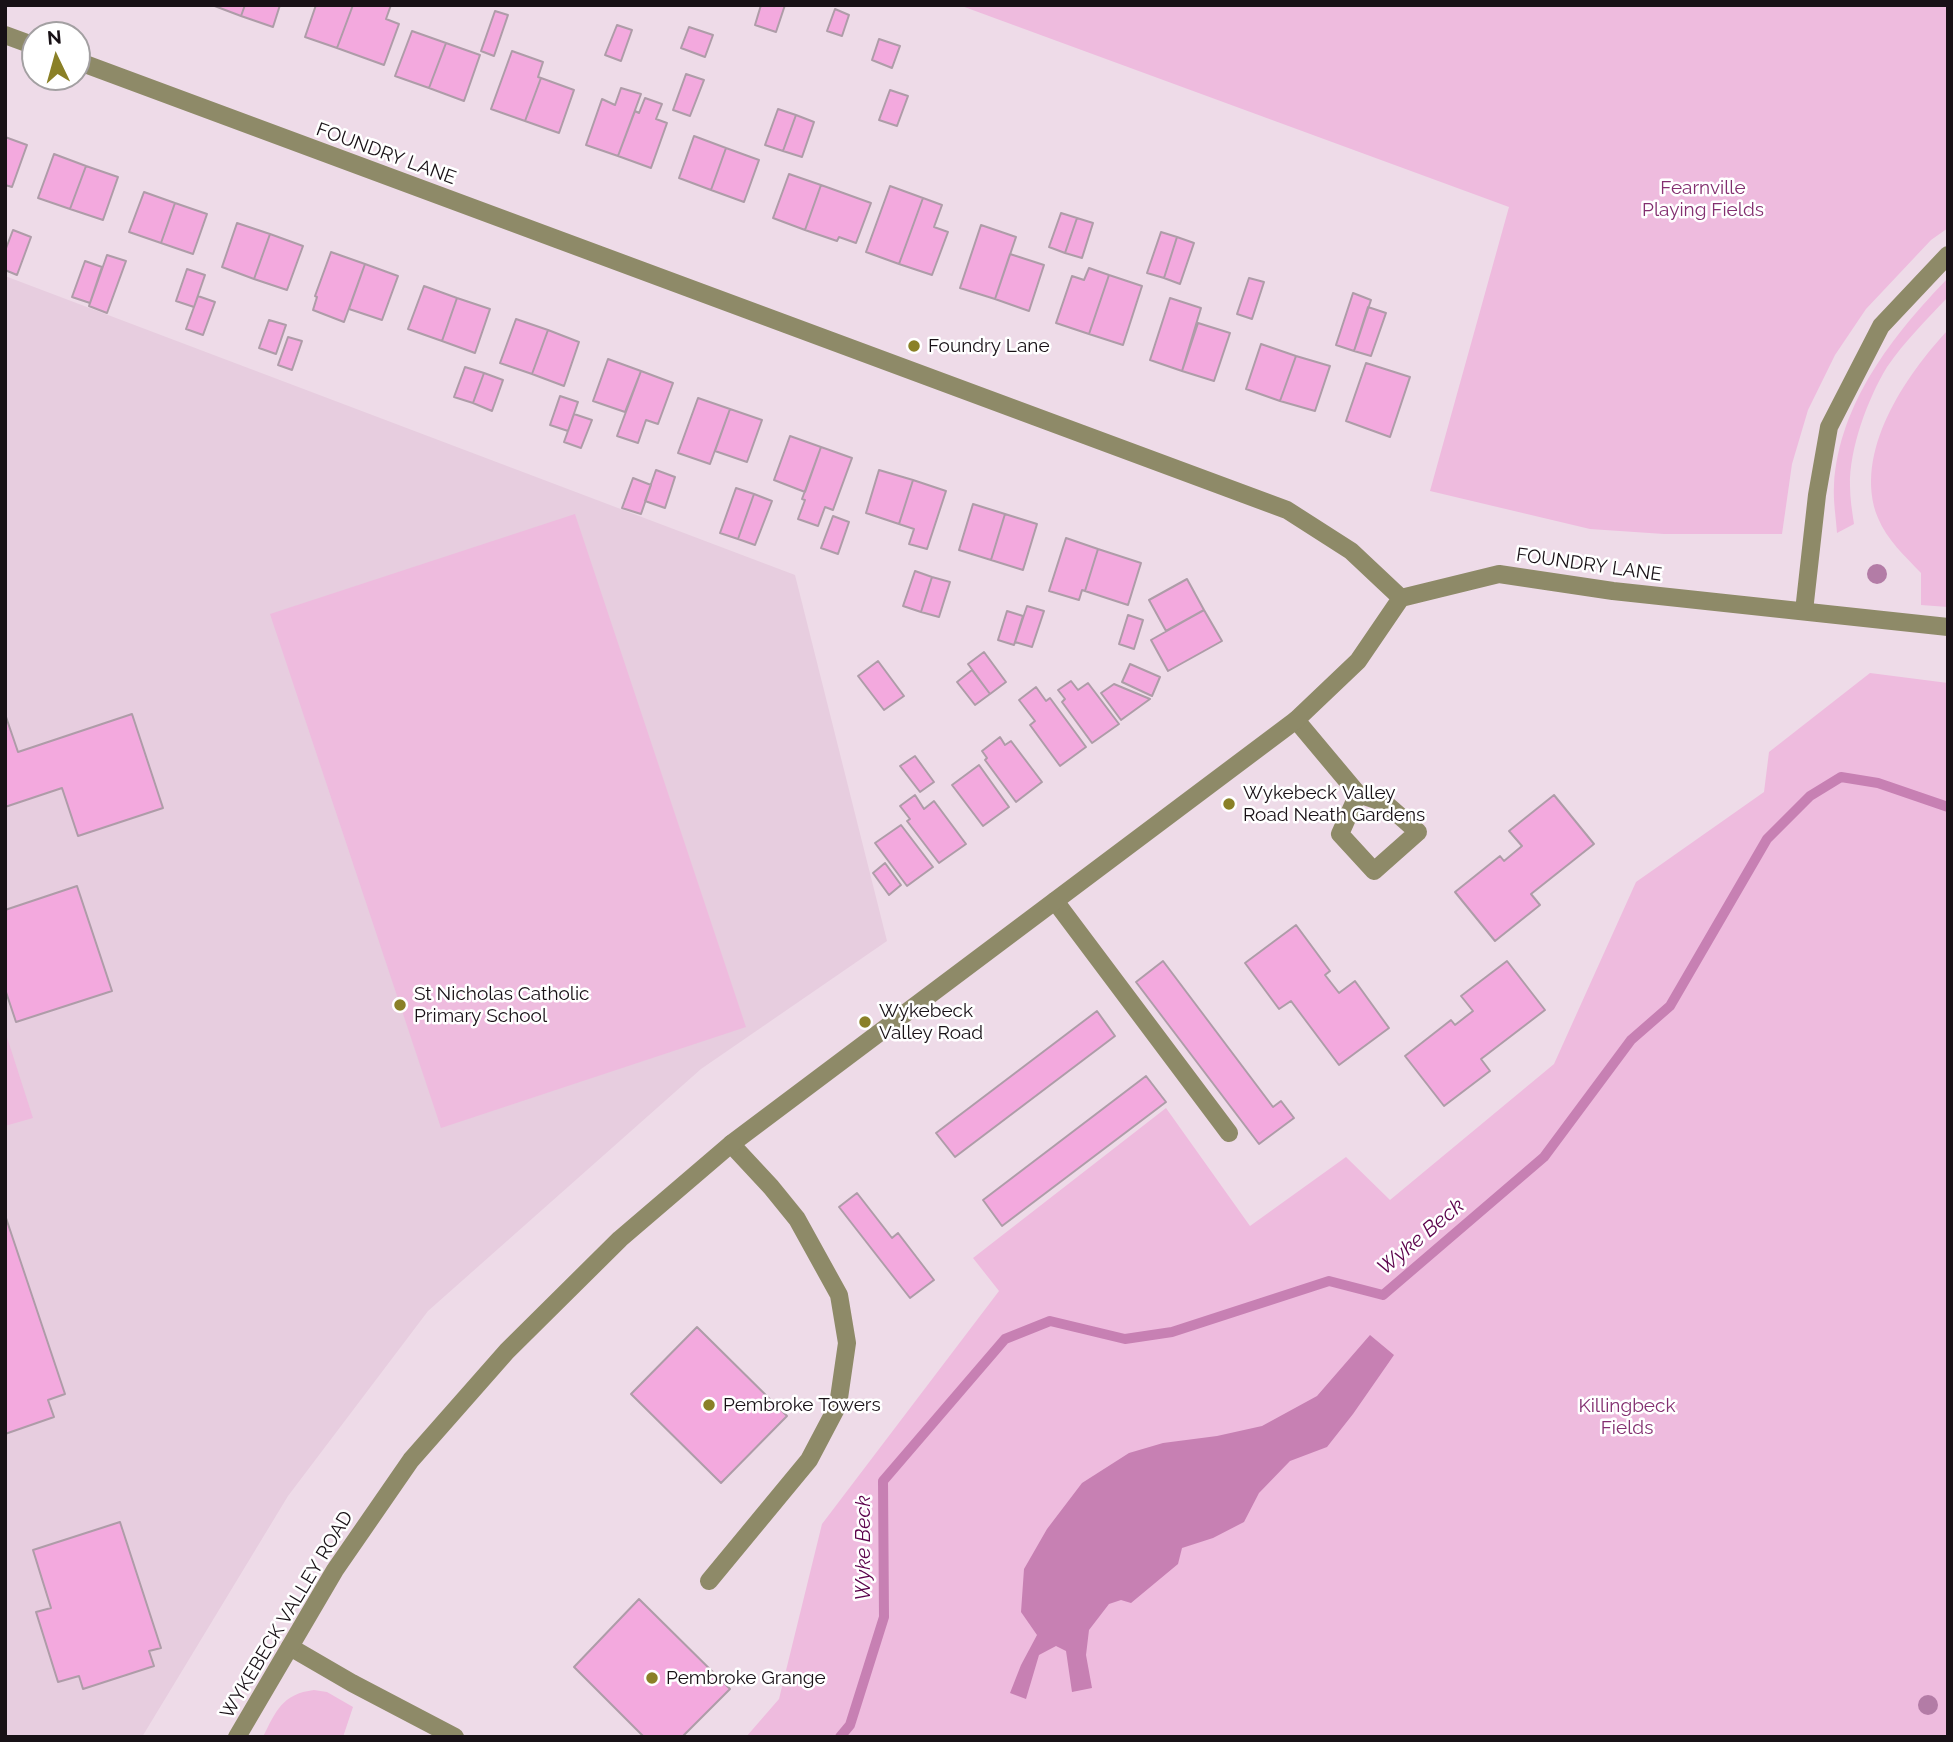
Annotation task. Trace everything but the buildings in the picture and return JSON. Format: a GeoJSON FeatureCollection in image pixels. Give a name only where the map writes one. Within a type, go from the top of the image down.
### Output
{"type":"FeatureCollection","features":[{"type":"Feature","properties":{"kind":"street","name":"FOUNDRY LANE"},"geometry":{"type":"LineString","coordinates":[[91,66],[1287,510],[1351,551],[1401,598],[1499,574],[1613,591],[1948,627]]}},
{"type":"Feature","properties":{"kind":"street"},"geometry":{"type":"LineString","coordinates":[[1804,611],[1817,495],[1829,427],[1881,326],[1948,255]]}},
{"type":"Feature","properties":{"kind":"street","name":"WYKEBECK VALLEY ROAD"},"geometry":{"type":"LineString","coordinates":[[237,1737],[335,1570],[420,1450],[507,1351],[620,1239],[731,1144],[1296,720],[1358,661],[1401,598]]}},
{"type":"Feature","properties":{"kind":"street"},"geometry":{"type":"LineString","coordinates":[[1296,720],[1358,794],[1385,803],[1418,832],[1374,871],[1340,834],[1358,794]]}},
{"type":"Feature","properties":{"kind":"street"},"geometry":{"type":"LineString","coordinates":[[1055,901],[1229,1133]]}},
{"type":"Feature","properties":{"kind":"street"},"geometry":{"type":"LineString","coordinates":[[709,1581],[808,1460],[838,1405],[847,1343],[839,1295],[797,1219],[731,1144]]}},
{"type":"Feature","properties":{"kind":"street"},"geometry":{"type":"LineString","coordinates":[[290,1647],[455,1737]]}},
{"type":"Feature","properties":{"kind":"shaded area","name":"St Nicholas Catholic Primary School"},"geometry":{"type":"Polygon","coordinates":[[[5,276],[795,575],[887,941],[701,1069],[428,1311],[288,1496],[142,1737],[5,1737],[5,276]]]}},
{"type":"Feature","properties":{"kind":"shaded area"},"geometry":{"type":"Polygon","coordinates":[[[1370,1335],[1394,1355],[1327,1447],[1290,1461],[1259,1493],[1244,1522],[1213,1538],[1182,1548],[1178,1564],[1131,1603],[1121,1600],[1109,1604],[1089,1630],[1086,1655],[1092,1688],[1072,1692],[1066,1651],[1056,1646],[1039,1655],[1026,1699],[1010,1693],[1037,1635],[1021,1612],[1024,1569],[1047,1529],[1082,1483],[1129,1453],[1163,1443],[1217,1436],[1262,1426],[1317,1396],[1370,1335]]]}},
{"type":"Feature","properties":{"kind":"green space","name":"Fearnville Playing Fields"},"geometry":{"type":"Polygon","coordinates":[[[959,5],[1948,5],[1948,228],[1931,240],[1866,309],[1835,355],[1808,410],[1792,464],[1782,534],[1664,534],[1590,529],[1430,491],[1509,207],[959,5]]]}},
{"type":"Feature","properties":{"kind":"green space"},"geometry":{"type":"Polygon","coordinates":[[[1948,278],[1948,297],[1894,358],[1873,393],[1853,456],[1850,486],[1854,524],[1837,533],[1834,491],[1838,455],[1858,398],[1889,347],[1948,278]]]}},
{"type":"Feature","properties":{"kind":"green space"},"geometry":{"type":"Polygon","coordinates":[[[1948,330],[1948,607],[1921,605],[1921,573],[1886,533],[1878,518],[1872,493],[1872,468],[1878,442],[1901,392],[1948,330]]]}},
{"type":"Feature","properties":{"kind":"green space"},"geometry":{"type":"Polygon","coordinates":[[[575,514],[746,1027],[441,1128],[270,614],[575,514]]]}},
{"type":"Feature","properties":{"kind":"green space","name":"Killingbeck Fields"},"geometry":{"type":"Polygon","coordinates":[[[1870,673],[1948,683],[1948,1737],[746,1737],[779,1699],[822,1524],[999,1291],[973,1258],[1166,1108],[1250,1226],[1346,1157],[1390,1200],[1554,1064],[1636,882],[1764,792],[1769,752],[1870,673]]]}},
{"type":"Feature","properties":{"kind":"green space"},"geometry":{"type":"Polygon","coordinates":[[[5,1031],[33,1118],[5,1126],[5,1031]]]}},
{"type":"Feature","properties":{"kind":"green space"},"geometry":{"type":"Polygon","coordinates":[[[314,1690],[327,1692],[353,1707],[343,1737],[263,1737],[281,1705],[294,1695],[314,1690]]]}},
{"type":"Feature","properties":{"kind":"waterway","name":"Wyke Beck"},"geometry":{"type":"LineString","coordinates":[[840,1737],[850,1725],[884,1617],[883,1481],[1005,1339],[1050,1321],[1125,1339],[1172,1332],[1329,1281],[1383,1295],[1544,1157],[1631,1040],[1670,1006],[1767,839],[1810,796],[1841,777],[1878,783],[1948,807]]}},
{"type":"Feature","properties":{"kind":"place","name":"Foundry Lane"},"geometry":{"type":"Point","coordinates":[914,346]}},
{"type":"Feature","properties":{"kind":"place","name":"Wykebeck Valley Road Neath Gardens"},"geometry":{"type":"Point","coordinates":[1229,804]}},
{"type":"Feature","properties":{"kind":"place","name":"St Nicholas Catholic Primary School"},"geometry":{"type":"Point","coordinates":[400,1005]}},
{"type":"Feature","properties":{"kind":"place","name":"Wykebeck Valley Road"},"geometry":{"type":"Point","coordinates":[865,1022]}},
{"type":"Feature","properties":{"kind":"place","name":"Pembroke Towers"},"geometry":{"type":"Point","coordinates":[709,1405]}},
{"type":"Feature","properties":{"kind":"place","name":"Pembroke Grange"},"geometry":{"type":"Point","coordinates":[652,1678]}}]}
